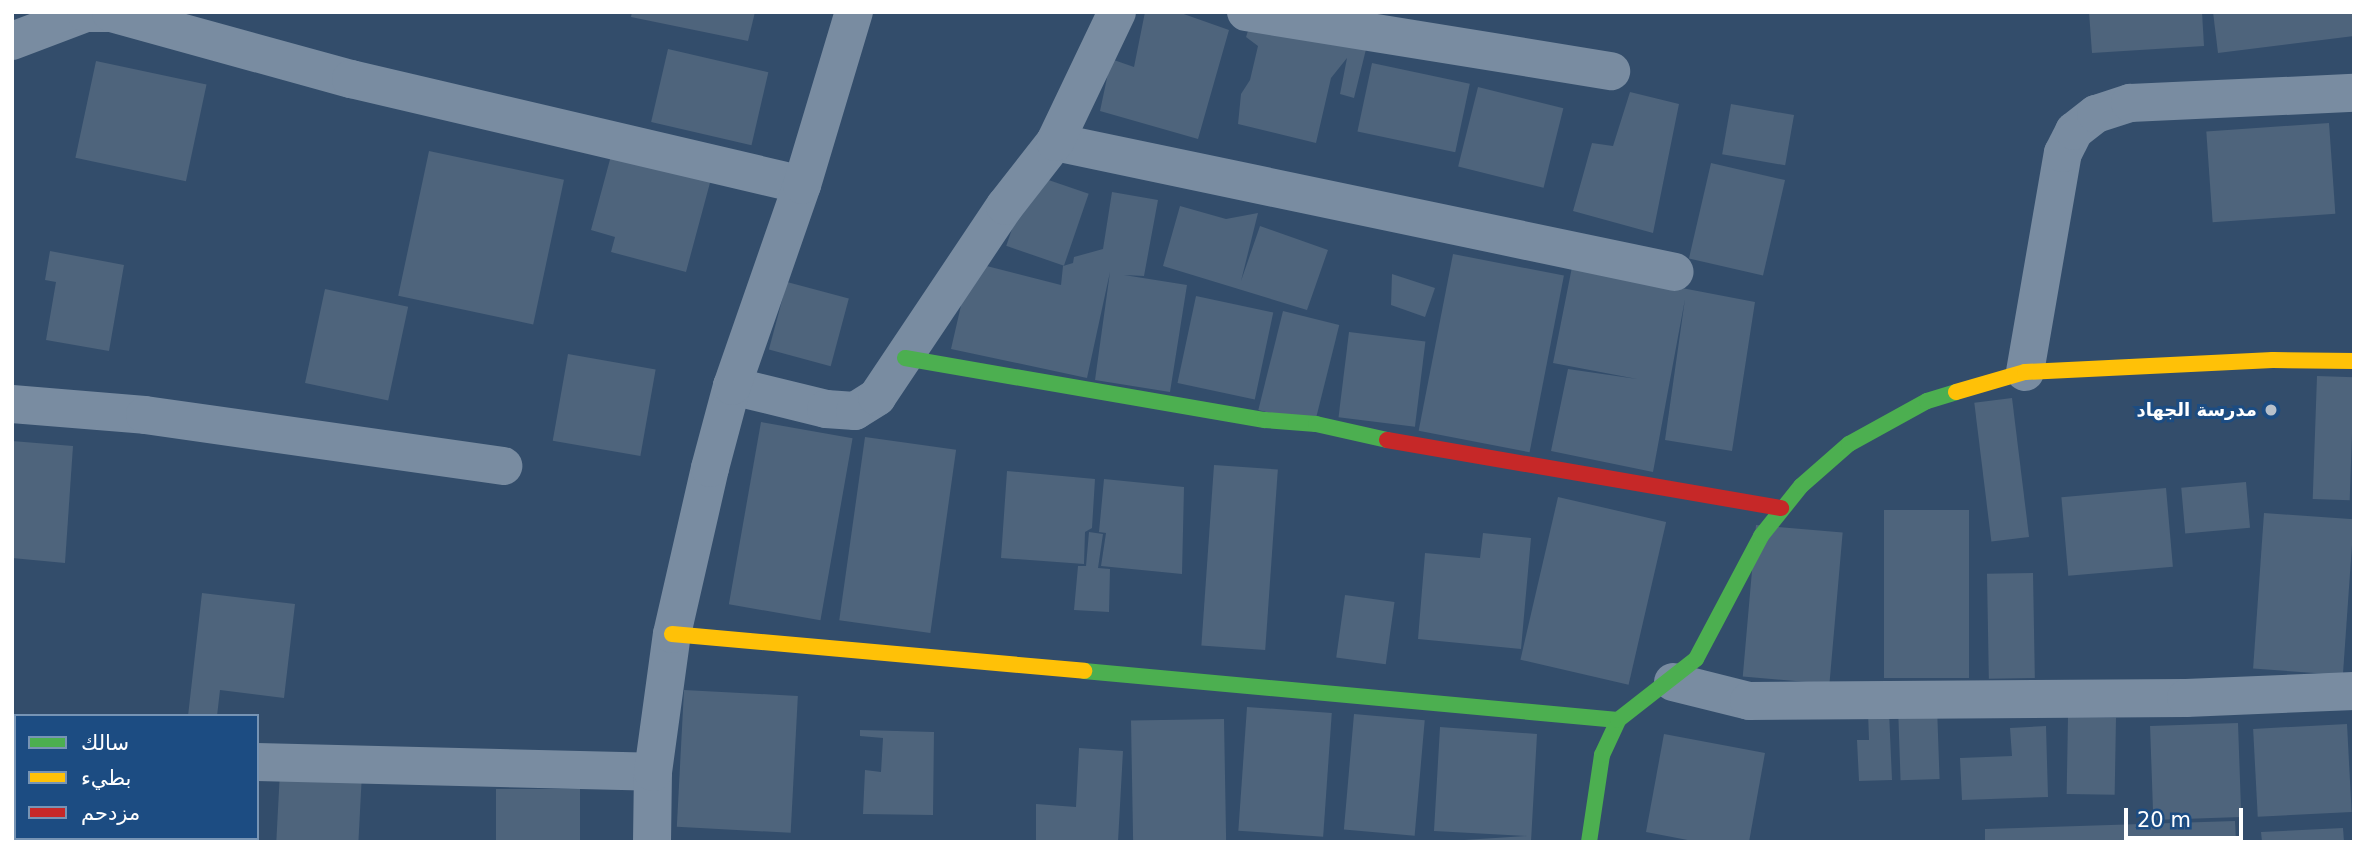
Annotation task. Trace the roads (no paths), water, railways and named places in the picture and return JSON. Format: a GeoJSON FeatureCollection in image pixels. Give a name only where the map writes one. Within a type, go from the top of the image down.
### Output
{"type":"FeatureCollection","features":[{"type":"Feature","properties":{"kind":"street"},"geometry":{"type":"LineString","coordinates":[[652,842],[653,772],[672,634],[732,386],[802,185],[854,12]]}},
{"type":"Feature","properties":{"kind":"street"},"geometry":{"type":"LineString","coordinates":[[732,386],[826,409],[855,411],[877,397],[1005,206],[1055,142],[1117,12]]}},
{"type":"Feature","properties":{"kind":"street"},"geometry":{"type":"LineString","coordinates":[[1246,12],[1611,71]]}},
{"type":"Feature","properties":{"kind":"street"},"geometry":{"type":"LineString","coordinates":[[12,41],[86,13],[111,13],[351,79],[802,185]]}},
{"type":"Feature","properties":{"kind":"street"},"geometry":{"type":"LineString","coordinates":[[2025,372],[2063,153],[2074,131],[2096,114],[2130,103],[2354,93]]}},
{"type":"Feature","properties":{"kind":"street"},"geometry":{"type":"LineString","coordinates":[[1055,142],[1675,272]]}},
{"type":"Feature","properties":{"kind":"street"},"geometry":{"type":"LineString","coordinates":[[905,358],[1265,420],[1316,424],[1346,433],[1781,509]]}},
{"type":"Feature","properties":{"kind":"street"},"geometry":{"type":"LineString","coordinates":[[1589,842],[1602,755],[1618,720],[1673,682],[1696,659],[1761,536],[1781,509],[1849,444],[1927,401],[2025,372],[2273,360],[2354,361]]}},
{"type":"Feature","properties":{"kind":"street"},"geometry":{"type":"LineString","coordinates":[[12,404],[145,415],[503,466]]}},
{"type":"Feature","properties":{"kind":"street"},"geometry":{"type":"LineString","coordinates":[[672,634],[1618,720]]}},
{"type":"Feature","properties":{"kind":"street"},"geometry":{"type":"LineString","coordinates":[[1673,682],[1749,701],[2159,698],[2354,691]]}},
{"type":"Feature","properties":{"kind":"street"},"geometry":{"type":"LineString","coordinates":[[259,762],[653,772]]}},
{"type":"Feature","properties":{"kind":"place","name":"مدرسة الجهاد"},"geometry":{"type":"Point","coordinates":[2271,410]}}]}
